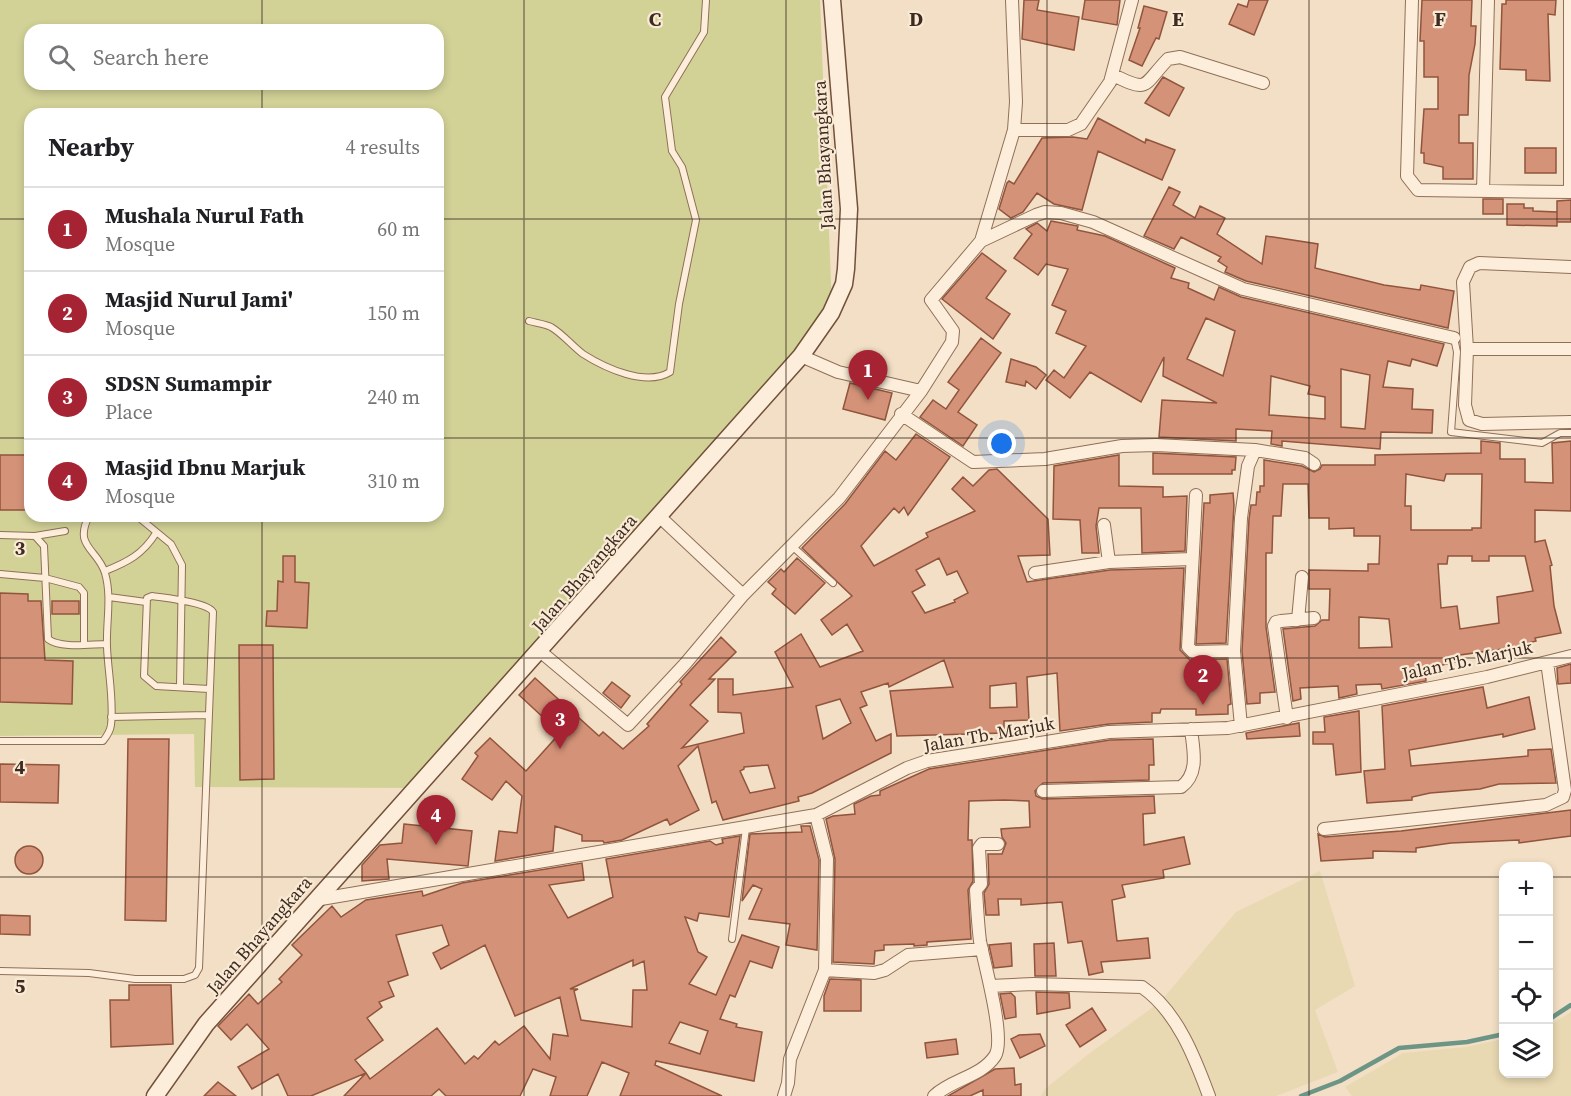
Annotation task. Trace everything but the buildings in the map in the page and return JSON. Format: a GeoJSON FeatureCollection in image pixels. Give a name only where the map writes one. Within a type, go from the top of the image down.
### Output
{"type":"FeatureCollection","features":[{"type":"Feature","properties":{"kind":"street"},"geometry":{"type":"LineString","coordinates":[[981,241],[1014,130],[1016,102],[1012,0]]}},
{"type":"Feature","properties":{"kind":"street"},"geometry":{"type":"LineString","coordinates":[[1014,130],[1077,127],[1084,120],[1113,75],[1132,0]]}},
{"type":"Feature","properties":{"kind":"street"},"geometry":{"type":"LineString","coordinates":[[1412,0],[1407,176],[1418,190],[1570,192],[1570,0]]}},
{"type":"Feature","properties":{"kind":"street"},"geometry":{"type":"LineString","coordinates":[[1483,191],[1488,0]]}},
{"type":"Feature","properties":{"kind":"street","name":"Jalan Bhayangkara"},"geometry":{"type":"LineString","coordinates":[[155,1096],[206,1024],[660,517],[801,356],[831,313],[844,285],[849,208],[834,1]]}},
{"type":"Feature","properties":{"kind":"street"},"geometry":{"type":"LineString","coordinates":[[1113,75],[1137,87],[1146,84],[1168,59],[1180,57],[1263,83]]}},
{"type":"Feature","properties":{"kind":"street"},"geometry":{"type":"LineString","coordinates":[[541,652],[625,724],[631,724],[743,595],[839,498],[901,414],[921,391],[954,337],[953,331],[931,304],[932,297],[981,241],[1036,215],[1045,212],[1061,213],[1093,222],[1243,289],[1454,338]]}},
{"type":"Feature","properties":{"kind":"street"},"geometry":{"type":"LineString","coordinates":[[1571,267],[1479,263],[1470,267],[1463,282],[1467,349],[1465,405],[1469,420],[1474,423],[1571,422]]}},
{"type":"Feature","properties":{"kind":"street"},"geometry":{"type":"LineString","coordinates":[[1467,349],[1571,349]]}},
{"type":"Feature","properties":{"kind":"street"},"geometry":{"type":"LineString","coordinates":[[801,356],[838,372],[921,391]]}},
{"type":"Feature","properties":{"kind":"street"},"geometry":{"type":"LineString","coordinates":[[901,414],[973,462],[1045,459],[1133,446],[1256,450],[1305,458],[1314,464]]}},
{"type":"Feature","properties":{"kind":"street"},"geometry":{"type":"LineString","coordinates":[[1241,726],[1234,651],[1241,519],[1248,466],[1256,450]]}},
{"type":"Feature","properties":{"kind":"street"},"geometry":{"type":"LineString","coordinates":[[1196,495],[1188,647],[1193,652],[1234,651]]}},
{"type":"Feature","properties":{"kind":"street"},"geometry":{"type":"LineString","coordinates":[[660,517],[743,595]]}},
{"type":"Feature","properties":{"kind":"street"},"geometry":{"type":"LineString","coordinates":[[1104,525],[1109,562]]}},
{"type":"Feature","properties":{"kind":"street"},"geometry":{"type":"LineString","coordinates":[[1035,573],[1109,562],[1191,559]]}},
{"type":"Feature","properties":{"kind":"street"},"geometry":{"type":"LineString","coordinates":[[1298,620],[1302,577]]}},
{"type":"Feature","properties":{"kind":"street"},"geometry":{"type":"LineString","coordinates":[[1287,718],[1274,626],[1276,622],[1314,618]]}},
{"type":"Feature","properties":{"kind":"street","name":"Jalan Tb. Marjuk"},"geometry":{"type":"LineString","coordinates":[[315,900],[816,815],[907,768],[927,761],[1109,732],[1241,726],[1287,718],[1357,701],[1487,677],[1571,656]]}},
{"type":"Feature","properties":{"kind":"street"},"geometry":{"type":"LineString","coordinates":[[1324,829],[1556,802],[1563,797],[1566,756],[1547,662]]}},
{"type":"Feature","properties":{"kind":"street"},"geometry":{"type":"LineString","coordinates":[[1043,791],[1181,787],[1190,779],[1194,765],[1191,729]]}},
{"type":"Feature","properties":{"kind":"street"},"geometry":{"type":"LineString","coordinates":[[784,1096],[788,1083],[790,1059],[825,970],[827,859],[816,815]]}},
{"type":"Feature","properties":{"kind":"street"},"geometry":{"type":"LineString","coordinates":[[933,1096],[982,1069],[995,1056],[999,1039],[982,949],[976,890],[981,884],[979,848],[982,844],[998,844]]}},
{"type":"Feature","properties":{"kind":"street"},"geometry":{"type":"LineString","coordinates":[[825,970],[874,973],[885,970],[908,956],[982,949]]}},
{"type":"Feature","properties":{"kind":"street"},"geometry":{"type":"LineString","coordinates":[[990,986],[1034,984],[1142,987],[1156,997],[1193,1054],[1209,1096]]}},
{"type":"Feature","properties":{"kind":"lane"},"geometry":{"type":"LineString","coordinates":[[529,321],[551,327],[584,354],[623,373],[634,376],[664,376],[670,372],[679,304],[696,220],[682,167],[672,151],[666,104],[669,90],[704,32],[706,0]]}},
{"type":"Feature","properties":{"kind":"lane"},"geometry":{"type":"LineString","coordinates":[[1454,338],[1457,352],[1451,432],[1542,442],[1560,433],[1571,433]]}},
{"type":"Feature","properties":{"kind":"lane"},"geometry":{"type":"LineString","coordinates":[[0,741],[103,741],[111,727],[107,644],[109,597],[105,571],[84,542],[86,522]]}},
{"type":"Feature","properties":{"kind":"lane"},"geometry":{"type":"LineString","coordinates":[[143,522],[176,551],[182,565],[180,687]]}},
{"type":"Feature","properties":{"kind":"lane"},"geometry":{"type":"LineString","coordinates":[[0,535],[35,536],[65,531]]}},
{"type":"Feature","properties":{"kind":"lane"},"geometry":{"type":"LineString","coordinates":[[105,571],[146,550],[156,533]]}},
{"type":"Feature","properties":{"kind":"lane"},"geometry":{"type":"LineString","coordinates":[[35,536],[44,546],[48,639],[54,643],[107,644]]}},
{"type":"Feature","properties":{"kind":"lane"},"geometry":{"type":"LineString","coordinates":[[792,546],[833,583]]}},
{"type":"Feature","properties":{"kind":"lane"},"geometry":{"type":"LineString","coordinates":[[0,574],[45,578],[82,589],[84,644]]}},
{"type":"Feature","properties":{"kind":"lane"},"geometry":{"type":"LineString","coordinates":[[0,971],[89,973],[135,979],[184,979],[195,975],[199,968],[213,609],[182,600],[152,596],[146,602],[144,676],[148,682],[156,686],[209,688]]}},
{"type":"Feature","properties":{"kind":"lane"},"geometry":{"type":"LineString","coordinates":[[109,597],[146,602]]}},
{"type":"Feature","properties":{"kind":"lane"},"geometry":{"type":"LineString","coordinates":[[111,717],[208,714]]}},
{"type":"Feature","properties":{"kind":"lane"},"geometry":{"type":"LineString","coordinates":[[732,939],[746,828]]}},
{"type":"Feature","properties":{"kind":"shaded area"},"geometry":{"type":"Polygon","coordinates":[[[1320,871],[1355,986],[1315,1010],[1338,1072],[1276,1096],[1041,1096],[1045,1089],[1086,1056],[1160,1002],[1236,912],[1320,871]]]}},
{"type":"Feature","properties":{"kind":"shaded area"},"geometry":{"type":"Polygon","coordinates":[[[1571,1012],[1571,1096],[1352,1096],[1345,1087],[1403,1053],[1466,1047],[1499,1040],[1499,1078],[1553,1078],[1553,1023],[1571,1012]]]}},
{"type":"Feature","properties":{"kind":"green space"},"geometry":{"type":"Polygon","coordinates":[[[0,0],[820,0],[832,308],[415,788],[195,787],[194,734],[0,736],[0,0]]]}},
{"type":"Feature","properties":{"kind":"waterway"},"geometry":{"type":"LineString","coordinates":[[1553,1017],[1571,1005]]}},
{"type":"Feature","properties":{"kind":"waterway"},"geometry":{"type":"LineString","coordinates":[[1301,1096],[1340,1081],[1399,1048],[1467,1042],[1499,1035]]}},
{"type":"Feature","properties":{"kind":"place","name":"Mushala Nurul Fath"},"geometry":{"type":"Point","coordinates":[868,400]}},
{"type":"Feature","properties":{"kind":"place","name":"Masjid Nurul Jami'"},"geometry":{"type":"Point","coordinates":[1203,705]}},
{"type":"Feature","properties":{"kind":"place","name":"SDSN Sumampir"},"geometry":{"type":"Point","coordinates":[560,749]}},
{"type":"Feature","properties":{"kind":"place","name":"Masjid Ibnu Marjuk"},"geometry":{"type":"Point","coordinates":[436,845]}}]}
